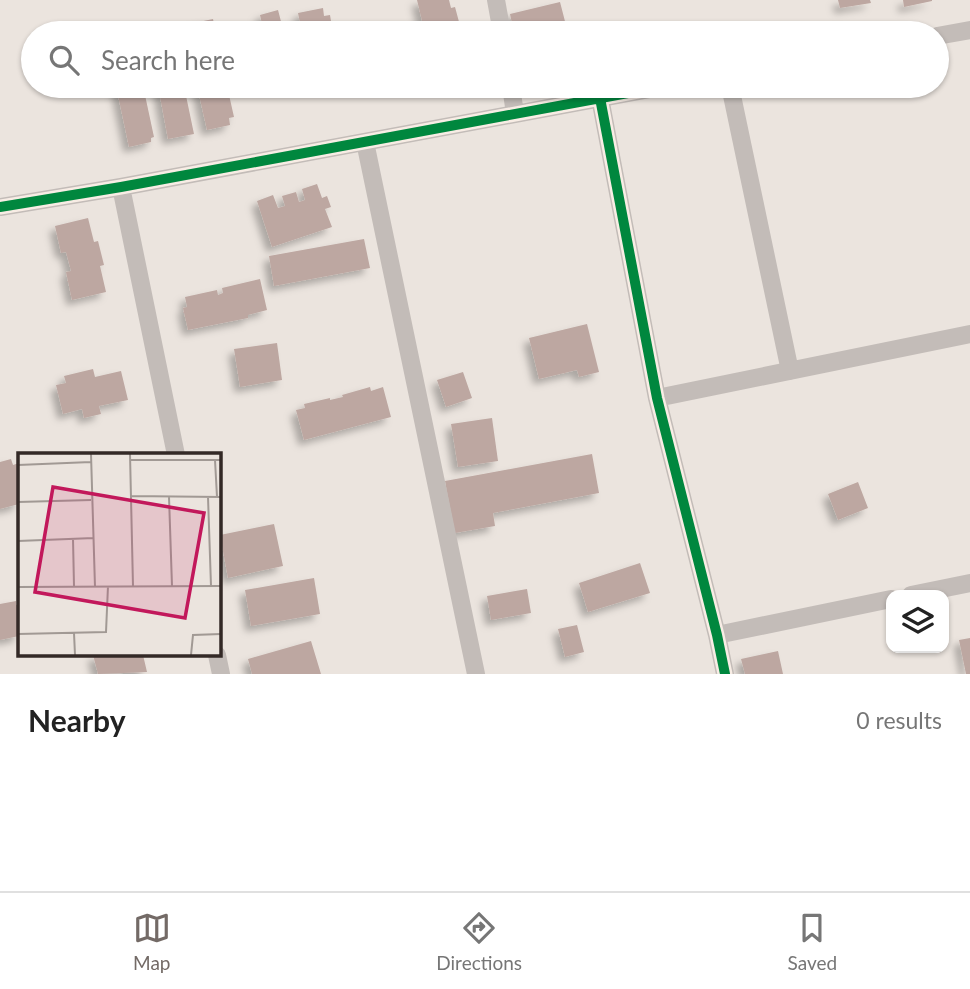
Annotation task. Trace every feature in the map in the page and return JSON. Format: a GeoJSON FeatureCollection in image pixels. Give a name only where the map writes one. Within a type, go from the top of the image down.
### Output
{"type":"FeatureCollection","features":[{"type":"Feature","properties":{"kind":"street"},"geometry":{"type":"LineString","coordinates":[[496,0],[500,21]]}},
{"type":"Feature","properties":{"kind":"street"},"geometry":{"type":"LineString","coordinates":[[949,34],[970,30]]}},
{"type":"Feature","properties":{"kind":"street"},"geometry":{"type":"LineString","coordinates":[[513,98],[515,114]]}},
{"type":"Feature","properties":{"kind":"street"},"geometry":{"type":"LineString","coordinates":[[0,207],[600,98],[657,398],[718,635],[725,674]]}},
{"type":"Feature","properties":{"kind":"street"},"geometry":{"type":"LineString","coordinates":[[733,98],[790,371]]}},
{"type":"Feature","properties":{"kind":"street"},"geometry":{"type":"LineString","coordinates":[[365,142],[476,674]]}},
{"type":"Feature","properties":{"kind":"street"},"geometry":{"type":"LineString","coordinates":[[121,187],[176,453]]}},
{"type":"Feature","properties":{"kind":"street"},"geometry":{"type":"LineString","coordinates":[[657,398],[970,334]]}},
{"type":"Feature","properties":{"kind":"street"},"geometry":{"type":"LineString","coordinates":[[936,590],[970,583]]}},
{"type":"Feature","properties":{"kind":"street"},"geometry":{"type":"LineString","coordinates":[[718,635],[886,600]]}},
{"type":"Feature","properties":{"kind":"street"},"geometry":{"type":"LineString","coordinates":[[217,656],[221,674]]}},
{"type":"Feature","properties":{"kind":"building"},"geometry":{"type":"Polygon","coordinates":[[[417,0],[449,0],[451,8],[455,7],[459,21],[422,21],[417,0]]]}},
{"type":"Feature","properties":{"kind":"building"},"geometry":{"type":"Polygon","coordinates":[[[838,0],[870,0],[871,3],[840,8],[838,0]]]}},
{"type":"Feature","properties":{"kind":"building"},"geometry":{"type":"Polygon","coordinates":[[[903,0],[932,0],[932,1],[904,7],[903,0]]]}},
{"type":"Feature","properties":{"kind":"building"},"geometry":{"type":"Polygon","coordinates":[[[560,2],[565,21],[511,21],[510,14],[560,2]]]}},
{"type":"Feature","properties":{"kind":"building"},"geometry":{"type":"Polygon","coordinates":[[[323,8],[324,16],[330,15],[331,21],[300,21],[298,13],[323,8]]]}},
{"type":"Feature","properties":{"kind":"building"},"geometry":{"type":"Polygon","coordinates":[[[278,10],[281,21],[261,21],[260,15],[278,10]]]}},
{"type":"Feature","properties":{"kind":"building"},"geometry":{"type":"Polygon","coordinates":[[[119,98],[146,98],[154,137],[151,142],[129,147],[119,98]]]}},
{"type":"Feature","properties":{"kind":"building"},"geometry":{"type":"Polygon","coordinates":[[[160,98],[186,98],[194,134],[168,139],[160,98]]]}},
{"type":"Feature","properties":{"kind":"building"},"geometry":{"type":"Polygon","coordinates":[[[200,98],[230,98],[234,117],[229,118],[230,125],[207,130],[200,98]]]}},
{"type":"Feature","properties":{"kind":"building"},"geometry":{"type":"Polygon","coordinates":[[[317,184],[322,198],[327,196],[331,207],[325,209],[332,227],[272,247],[257,201],[273,195],[278,208],[285,206],[282,196],[296,192],[299,202],[305,200],[302,189],[317,184]]]}},
{"type":"Feature","properties":{"kind":"building"},"geometry":{"type":"Polygon","coordinates":[[[88,218],[104,265],[100,266],[106,292],[72,300],[66,272],[71,271],[66,252],[61,253],[55,226],[88,218]]]}},
{"type":"Feature","properties":{"kind":"building"},"geometry":{"type":"Polygon","coordinates":[[[364,239],[370,268],[274,286],[269,256],[364,239]]]}},
{"type":"Feature","properties":{"kind":"building"},"geometry":{"type":"Polygon","coordinates":[[[260,279],[267,310],[248,315],[248,318],[188,330],[183,308],[187,307],[185,297],[217,290],[218,295],[223,293],[222,288],[260,279]]]}},
{"type":"Feature","properties":{"kind":"building"},"geometry":{"type":"Polygon","coordinates":[[[587,324],[599,372],[579,377],[577,370],[539,379],[529,338],[587,324]]]}},
{"type":"Feature","properties":{"kind":"building"},"geometry":{"type":"Polygon","coordinates":[[[277,343],[282,380],[240,387],[234,349],[277,343]]]}},
{"type":"Feature","properties":{"kind":"building"},"geometry":{"type":"Polygon","coordinates":[[[93,369],[95,377],[121,371],[128,400],[99,406],[101,414],[84,418],[82,409],[63,414],[56,385],[66,383],[64,376],[93,369]]]}},
{"type":"Feature","properties":{"kind":"building"},"geometry":{"type":"Polygon","coordinates":[[[463,372],[472,398],[446,407],[437,380],[463,372]]]}},
{"type":"Feature","properties":{"kind":"building"},"geometry":{"type":"Polygon","coordinates":[[[370,387],[371,391],[383,387],[391,417],[304,440],[296,410],[305,408],[304,404],[343,397],[342,395],[370,387]]]}},
{"type":"Feature","properties":{"kind":"building"},"geometry":{"type":"Polygon","coordinates":[[[492,418],[498,461],[458,467],[451,424],[492,418]]]}},
{"type":"Feature","properties":{"kind":"building"},"geometry":{"type":"Polygon","coordinates":[[[592,454],[599,493],[493,513],[495,526],[455,533],[445,481],[592,454]]]}},
{"type":"Feature","properties":{"kind":"building"},"geometry":{"type":"Polygon","coordinates":[[[11,459],[13,465],[18,463],[18,504],[0,509],[0,462],[11,459]]]}},
{"type":"Feature","properties":{"kind":"building"},"geometry":{"type":"Polygon","coordinates":[[[858,482],[868,508],[838,520],[828,494],[858,482]]]}},
{"type":"Feature","properties":{"kind":"building"},"geometry":{"type":"Polygon","coordinates":[[[274,524],[283,566],[228,578],[220,535],[274,524]]]}},
{"type":"Feature","properties":{"kind":"building"},"geometry":{"type":"Polygon","coordinates":[[[640,563],[650,593],[588,612],[579,583],[640,563]]]}},
{"type":"Feature","properties":{"kind":"building"},"geometry":{"type":"Polygon","coordinates":[[[314,578],[320,614],[251,626],[245,590],[314,578]]]}},
{"type":"Feature","properties":{"kind":"building"},"geometry":{"type":"Polygon","coordinates":[[[527,589],[531,613],[491,620],[487,596],[527,589]]]}},
{"type":"Feature","properties":{"kind":"building"},"geometry":{"type":"Polygon","coordinates":[[[16,601],[18,604],[18,636],[0,640],[0,604],[16,601]]]}},
{"type":"Feature","properties":{"kind":"building"},"geometry":{"type":"Polygon","coordinates":[[[577,625],[584,652],[565,657],[558,629],[577,625]]]}},
{"type":"Feature","properties":{"kind":"building"},"geometry":{"type":"Polygon","coordinates":[[[970,638],[970,674],[966,674],[959,640],[970,638]]]}},
{"type":"Feature","properties":{"kind":"building"},"geometry":{"type":"Polygon","coordinates":[[[311,641],[321,674],[252,674],[248,659],[311,641]]]}},
{"type":"Feature","properties":{"kind":"building"},"geometry":{"type":"Polygon","coordinates":[[[778,651],[783,674],[745,674],[741,659],[778,651]]]}},
{"type":"Feature","properties":{"kind":"building"},"geometry":{"type":"Polygon","coordinates":[[[93,656],[143,656],[147,672],[98,674],[93,656]]]}},
{"type":"Feature","properties":{"kind":"cycle path"},"geometry":{"type":"LineString","coordinates":[[600,98],[657,398],[725,674]]}},
{"type":"Feature","properties":{"kind":"cycle path"},"geometry":{"type":"LineString","coordinates":[[0,207],[601,98]]}}]}
